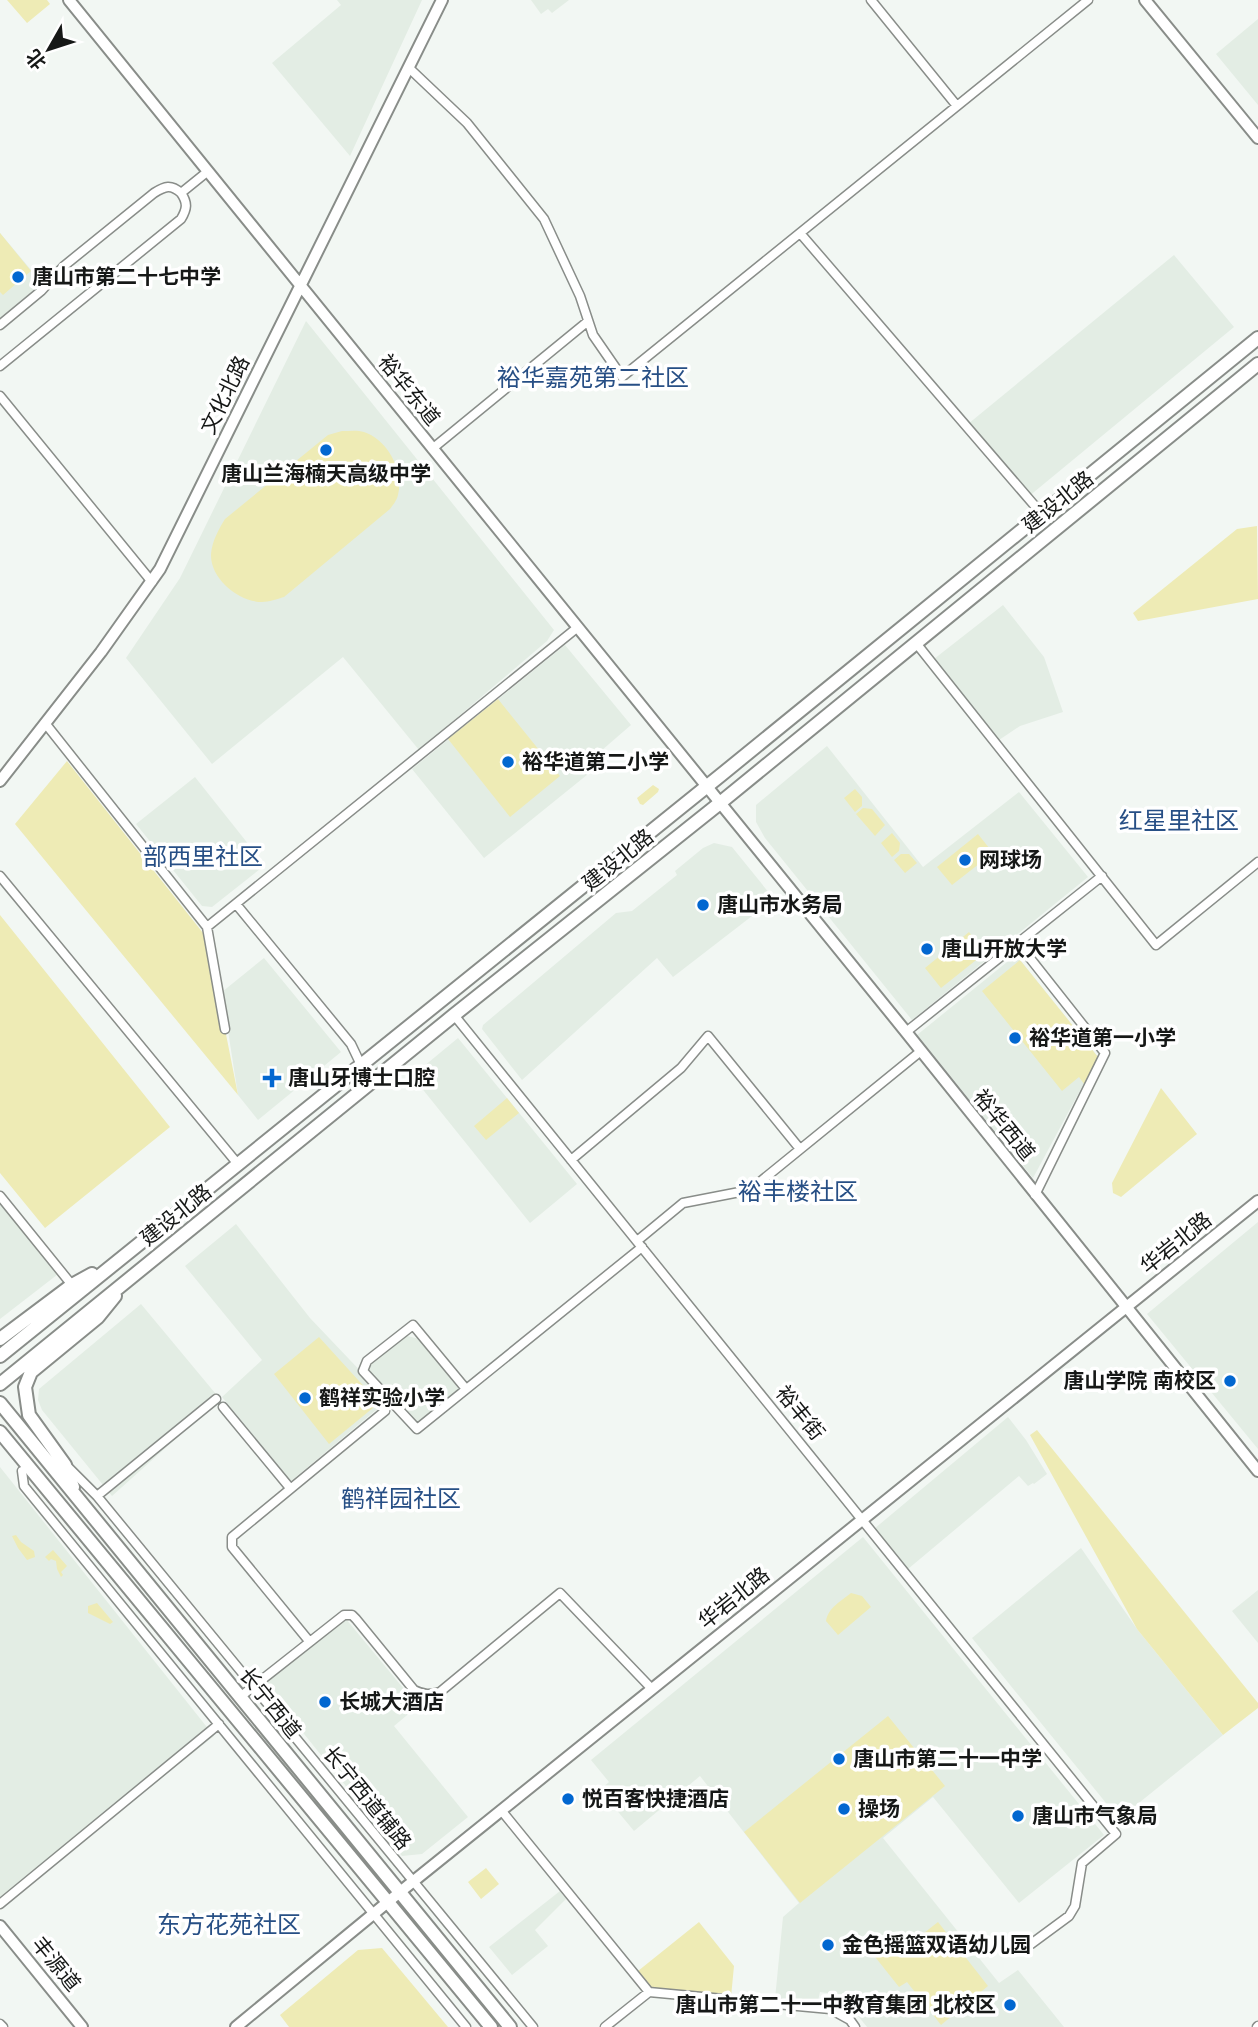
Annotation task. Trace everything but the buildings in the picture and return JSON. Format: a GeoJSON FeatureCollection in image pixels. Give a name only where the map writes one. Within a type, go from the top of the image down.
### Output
{"type":"FeatureCollection","features":[{"type":"Feature","properties":{"kind":"main road","name":"建设北路"},"geometry":{"type":"LineString","coordinates":[[0,1356],[707,787],[1258,338]]}},
{"type":"Feature","properties":{"kind":"main road","name":"建设北路"},"geometry":{"type":"LineString","coordinates":[[0,1384],[720,803],[1258,364]]}},
{"type":"Feature","properties":{"kind":"main road"},"geometry":{"type":"LineString","coordinates":[[0,1339],[72,1285],[117,1261]]}},
{"type":"Feature","properties":{"kind":"main road"},"geometry":{"type":"LineString","coordinates":[[77,1498],[65,1465],[29,1415],[26,1387],[31,1372],[99,1317],[131,1276]]}},
{"type":"Feature","properties":{"kind":"main road","name":"长宁西道"},"geometry":{"type":"LineString","coordinates":[[0,1403],[510,2027]]}},
{"type":"Feature","properties":{"kind":"main road","name":"长宁西道"},"geometry":{"type":"LineString","coordinates":[[0,1432],[491,2027]]}},
{"type":"Feature","properties":{"kind":"main road"},"geometry":{"type":"LineString","coordinates":[[0,1449],[22,1471],[40,1482]]}},
{"type":"Feature","properties":{"kind":"street","name":"裕华东道"},"geometry":{"type":"LineString","coordinates":[[69,0],[720,803]]}},
{"type":"Feature","properties":{"kind":"street","name":"文化北路"},"geometry":{"type":"LineString","coordinates":[[0,781],[152,582],[442,0]]}},
{"type":"Feature","properties":{"kind":"street"},"geometry":{"type":"LineString","coordinates":[[871,0],[957,107]]}},
{"type":"Feature","properties":{"kind":"street"},"geometry":{"type":"LineString","coordinates":[[409,68],[467,123],[544,219],[580,296],[593,335],[622,377],[1088,0]]}},
{"type":"Feature","properties":{"kind":"street"},"geometry":{"type":"LineString","coordinates":[[1145,0],[1258,138]]}},
{"type":"Feature","properties":{"kind":"street"},"geometry":{"type":"LineString","coordinates":[[181,193],[207,172]]}},
{"type":"Feature","properties":{"kind":"street"},"geometry":{"type":"LineString","coordinates":[[0,325],[41,291],[64,266],[154,193],[166,186],[175,187],[181,193],[186,201],[186,211],[181,219],[0,366]]}},
{"type":"Feature","properties":{"kind":"street"},"geometry":{"type":"LineString","coordinates":[[800,233],[1041,513]]}},
{"type":"Feature","properties":{"kind":"street"},"geometry":{"type":"LineString","coordinates":[[432,449],[587,322]]}},
{"type":"Feature","properties":{"kind":"street"},"geometry":{"type":"LineString","coordinates":[[0,396],[152,582]]}},
{"type":"Feature","properties":{"kind":"street"},"geometry":{"type":"LineString","coordinates":[[207,927],[578,627]]}},
{"type":"Feature","properties":{"kind":"street"},"geometry":{"type":"LineString","coordinates":[[916,643],[1156,945],[1258,862]]}},
{"type":"Feature","properties":{"kind":"street"},"geometry":{"type":"LineString","coordinates":[[45,723],[207,927],[225,1029]]}},
{"type":"Feature","properties":{"kind":"street","name":"裕华西道"},"geometry":{"type":"LineString","coordinates":[[720,803],[1258,1471]]}},
{"type":"Feature","properties":{"kind":"street"},"geometry":{"type":"LineString","coordinates":[[0,876],[237,1163]]}},
{"type":"Feature","properties":{"kind":"street"},"geometry":{"type":"LineString","coordinates":[[906,1032],[1102,876]]}},
{"type":"Feature","properties":{"kind":"street"},"geometry":{"type":"LineString","coordinates":[[236,904],[351,1044],[361,1065]]}},
{"type":"Feature","properties":{"kind":"street"},"geometry":{"type":"LineString","coordinates":[[1018,943],[1105,1053],[1035,1195]]}},
{"type":"Feature","properties":{"kind":"street","name":"裕丰街"},"geometry":{"type":"LineString","coordinates":[[454,1015],[1116,1835],[1082,1863],[1075,1906],[1069,1916],[1031,1944]]}},
{"type":"Feature","properties":{"kind":"street"},"geometry":{"type":"LineString","coordinates":[[571,1160],[681,1068],[708,1036],[800,1149]]}},
{"type":"Feature","properties":{"kind":"street"},"geometry":{"type":"LineString","coordinates":[[466,1389],[413,1325],[367,1361],[363,1371],[417,1429],[466,1389],[640,1244],[683,1203],[750,1190],[921,1051]]}},
{"type":"Feature","properties":{"kind":"street"},"geometry":{"type":"LineString","coordinates":[[0,1196],[72,1285]]}},
{"type":"Feature","properties":{"kind":"street","name":"华岩北路"},"geometry":{"type":"LineString","coordinates":[[236,2027],[373,1913],[1258,1201]]}},
{"type":"Feature","properties":{"kind":"street"},"geometry":{"type":"LineString","coordinates":[[97,1496],[216,1399]]}},
{"type":"Feature","properties":{"kind":"street"},"geometry":{"type":"LineString","coordinates":[[223,1407],[290,1488]]}},
{"type":"Feature","properties":{"kind":"street"},"geometry":{"type":"LineString","coordinates":[[309,1641],[232,1548],[232,1537],[385,1411]]}},
{"type":"Feature","properties":{"kind":"street","name":"长宁西道辅路"},"geometry":{"type":"LineString","coordinates":[[65,1465],[97,1496],[533,2027]]}},
{"type":"Feature","properties":{"kind":"street"},"geometry":{"type":"LineString","coordinates":[[22,1471],[24,1486],[466,2027]]}},
{"type":"Feature","properties":{"kind":"street"},"geometry":{"type":"LineString","coordinates":[[240,1698],[339,1618],[352,1615],[414,1690],[432,1695],[440,1692],[560,1593],[652,1689]]}},
{"type":"Feature","properties":{"kind":"street"},"geometry":{"type":"LineString","coordinates":[[0,1904],[219,1724]]}},
{"type":"Feature","properties":{"kind":"street"},"geometry":{"type":"LineString","coordinates":[[501,1810],[649,1992]]}},
{"type":"Feature","properties":{"kind":"street","name":"丰源道"},"geometry":{"type":"LineString","coordinates":[[0,1926],[82,2027]]}},
{"type":"Feature","properties":{"kind":"street"},"geometry":{"type":"LineString","coordinates":[[605,2027],[649,1992],[830,2008],[855,2027]]}},
{"type":"Feature","properties":{"kind":"shaded area"},"geometry":{"type":"Polygon","coordinates":[[[7,0],[47,0],[50,4],[27,23],[7,0]]]}},
{"type":"Feature","properties":{"kind":"shaded area"},"geometry":{"type":"Polygon","coordinates":[[[337,0],[422,0],[350,156],[272,63],[341,5],[337,0]]]}},
{"type":"Feature","properties":{"kind":"shaded area"},"geometry":{"type":"Polygon","coordinates":[[[531,0],[569,0],[552,13],[548,9],[541,14],[531,0]]]}},
{"type":"Feature","properties":{"kind":"shaded area"},"geometry":{"type":"Polygon","coordinates":[[[1258,19],[1258,105],[1216,54],[1258,19]]]}},
{"type":"Feature","properties":{"kind":"shaded area","name":"唐山市第二十七中学"},"geometry":{"type":"Polygon","coordinates":[[[0,233],[42,283],[0,318],[0,233]]]}},
{"type":"Feature","properties":{"kind":"shaded area"},"geometry":{"type":"Polygon","coordinates":[[[0,233],[31,271],[3,295],[0,292],[0,233]]]}},
{"type":"Feature","properties":{"kind":"shaded area"},"geometry":{"type":"Polygon","coordinates":[[[1174,255],[1234,327],[1028,497],[968,424],[1174,255]]]}},
{"type":"Feature","properties":{"kind":"shaded area","name":"唐山兰海楠天高级中学"},"geometry":{"type":"Polygon","coordinates":[[[306,321],[554,630],[547,641],[419,750],[343,657],[212,764],[126,658],[180,578],[306,321]]]}},
{"type":"Feature","properties":{"kind":"shaded area"},"geometry":{"type":"Polygon","coordinates":[[[342,431],[364,432],[373,436],[387,449],[399,476],[395,502],[284,597],[262,602],[235,593],[221,580],[212,563],[213,544],[225,519],[328,435],[342,431]]]}},
{"type":"Feature","properties":{"kind":"shaded area"},"geometry":{"type":"Polygon","coordinates":[[[1257,526],[1258,599],[1138,621],[1133,613],[1237,529],[1257,526]]]}},
{"type":"Feature","properties":{"kind":"shaded area"},"geometry":{"type":"Polygon","coordinates":[[[1003,605],[1044,657],[1063,712],[1020,726],[999,740],[934,659],[1003,605]]]}},
{"type":"Feature","properties":{"kind":"shaded area","name":"裕华道第二小学"},"geometry":{"type":"Polygon","coordinates":[[[565,645],[631,725],[594,757],[598,766],[484,858],[412,769],[565,645]]]}},
{"type":"Feature","properties":{"kind":"shaded area"},"geometry":{"type":"Polygon","coordinates":[[[498,699],[560,776],[510,817],[448,739],[498,699]]]}},
{"type":"Feature","properties":{"kind":"shaded area","name":"唐山开放大学"},"geometry":{"type":"Polygon","coordinates":[[[827,746],[923,867],[1019,792],[1088,877],[912,1020],[765,838],[756,822],[756,805],[827,746]]]}},
{"type":"Feature","properties":{"kind":"shaded area"},"geometry":{"type":"Polygon","coordinates":[[[67,761],[207,938],[238,1095],[15,824],[67,761]]]}},
{"type":"Feature","properties":{"kind":"shaded area"},"geometry":{"type":"Polygon","coordinates":[[[195,777],[265,865],[212,907],[202,906],[136,824],[195,777]]]}},
{"type":"Feature","properties":{"kind":"shaded area"},"geometry":{"type":"Polygon","coordinates":[[[653,785],[659,789],[658,792],[643,805],[640,804],[637,798],[653,785]]]}},
{"type":"Feature","properties":{"kind":"shaded area"},"geometry":{"type":"Polygon","coordinates":[[[855,789],[862,797],[862,806],[855,812],[844,798],[855,789]]]}},
{"type":"Feature","properties":{"kind":"shaded area"},"geometry":{"type":"Polygon","coordinates":[[[863,808],[872,809],[885,825],[875,836],[856,814],[863,808]]]}},
{"type":"Feature","properties":{"kind":"shaded area"},"geometry":{"type":"Polygon","coordinates":[[[892,833],[900,843],[899,851],[892,857],[881,843],[892,833]]]}},
{"type":"Feature","properties":{"kind":"shaded area","name":"网球场"},"geometry":{"type":"Polygon","coordinates":[[[978,834],[993,853],[952,885],[937,867],[978,834]]]}},
{"type":"Feature","properties":{"kind":"shaded area"},"geometry":{"type":"Polygon","coordinates":[[[714,843],[732,847],[774,899],[673,977],[657,958],[522,1080],[482,1029],[483,1025],[616,913],[632,911],[677,875],[675,871],[703,848],[714,843]]]}},
{"type":"Feature","properties":{"kind":"shaded area"},"geometry":{"type":"Polygon","coordinates":[[[901,854],[909,854],[917,863],[905,873],[894,860],[901,854]]]}},
{"type":"Feature","properties":{"kind":"shaded area"},"geometry":{"type":"Polygon","coordinates":[[[0,915],[170,1127],[45,1228],[0,1173],[0,915]]]}},
{"type":"Feature","properties":{"kind":"shaded area"},"geometry":{"type":"Polygon","coordinates":[[[969,932],[985,953],[941,988],[925,968],[969,932]]]}},
{"type":"Feature","properties":{"kind":"shaded area","name":"唐山牙博士口腔"},"geometry":{"type":"Polygon","coordinates":[[[264,958],[341,1052],[258,1120],[238,1095],[222,992],[264,958]]]}},
{"type":"Feature","properties":{"kind":"shaded area","name":"裕华道第一小学"},"geometry":{"type":"Polygon","coordinates":[[[1012,958],[1020,960],[1098,1057],[1033,1178],[917,1035],[1012,958]]]}},
{"type":"Feature","properties":{"kind":"shaded area"},"geometry":{"type":"Polygon","coordinates":[[[1020,960],[1098,1057],[1084,1084],[1079,1077],[1062,1091],[982,991],[1020,960]]]}},
{"type":"Feature","properties":{"kind":"shaded area"},"geometry":{"type":"Polygon","coordinates":[[[458,1038],[577,1184],[530,1223],[412,1076],[458,1038]]]}},
{"type":"Feature","properties":{"kind":"shaded area"},"geometry":{"type":"Polygon","coordinates":[[[1161,1088],[1197,1134],[1121,1197],[1113,1193],[1112,1183],[1161,1088]]]}},
{"type":"Feature","properties":{"kind":"shaded area"},"geometry":{"type":"Polygon","coordinates":[[[507,1098],[519,1113],[486,1140],[474,1126],[507,1098]]]}},
{"type":"Feature","properties":{"kind":"shaded area"},"geometry":{"type":"Polygon","coordinates":[[[0,1195],[62,1271],[0,1319],[0,1195]]]}},
{"type":"Feature","properties":{"kind":"shaded area","name":"唐山学院 南校区"},"geometry":{"type":"Polygon","coordinates":[[[1258,1222],[1258,1449],[1147,1314],[1258,1222]]]}},
{"type":"Feature","properties":{"kind":"shaded area","name":"鹤祥实验小学"},"geometry":{"type":"Polygon","coordinates":[[[236,1224],[310,1318],[388,1400],[291,1481],[222,1397],[262,1360],[185,1266],[236,1224]]]}},
{"type":"Feature","properties":{"kind":"shaded area"},"geometry":{"type":"Polygon","coordinates":[[[141,1304],[220,1399],[112,1496],[42,1410],[38,1400],[39,1389],[141,1304]]]}},
{"type":"Feature","properties":{"kind":"shaded area"},"geometry":{"type":"Polygon","coordinates":[[[407,1336],[420,1339],[460,1391],[417,1425],[366,1366],[407,1336]]]}},
{"type":"Feature","properties":{"kind":"shaded area"},"geometry":{"type":"Polygon","coordinates":[[[319,1337],[379,1403],[329,1444],[274,1374],[319,1337]]]}},
{"type":"Feature","properties":{"kind":"shaded area"},"geometry":{"type":"Polygon","coordinates":[[[1008,1417],[1047,1474],[1028,1486],[1019,1476],[908,1569],[874,1529],[1008,1417]]]}},
{"type":"Feature","properties":{"kind":"shaded area"},"geometry":{"type":"Polygon","coordinates":[[[1037,1430],[1258,1703],[1258,1708],[1223,1735],[1137,1629],[1030,1435],[1037,1430]]]}},
{"type":"Feature","properties":{"kind":"shaded area"},"geometry":{"type":"Polygon","coordinates":[[[0,1467],[214,1736],[2,1906],[0,1903],[0,1467]]]}},
{"type":"Feature","properties":{"kind":"shaded area"},"geometry":{"type":"Polygon","coordinates":[[[16,1535],[34,1551],[35,1557],[27,1560],[12,1536],[16,1535]]]}},
{"type":"Feature","properties":{"kind":"shaded area"},"geometry":{"type":"Polygon","coordinates":[[[863,1537],[1104,1835],[1019,1903],[933,1797],[883,1838],[999,1983],[1018,1970],[1064,2027],[867,2027],[841,1995],[820,1992],[818,2001],[775,1999],[783,1917],[799,1903],[700,1776],[634,1831],[600,1790],[609,1782],[591,1760],[863,1537]]]}},
{"type":"Feature","properties":{"kind":"shaded area"},"geometry":{"type":"Polygon","coordinates":[[[1081,1548],[1137,1629],[1223,1735],[1119,1819],[972,1638],[1081,1548]]]}},
{"type":"Feature","properties":{"kind":"shaded area"},"geometry":{"type":"Polygon","coordinates":[[[53,1550],[67,1566],[61,1572],[61,1577],[56,1561],[49,1561],[45,1557],[53,1550]]]}},
{"type":"Feature","properties":{"kind":"shaded area"},"geometry":{"type":"Polygon","coordinates":[[[1258,1590],[1258,1643],[1232,1611],[1258,1590]]]}},
{"type":"Feature","properties":{"kind":"shaded area"},"geometry":{"type":"Polygon","coordinates":[[[851,1593],[862,1596],[871,1607],[838,1635],[826,1621],[827,1616],[851,1593]]]}},
{"type":"Feature","properties":{"kind":"shaded area"},"geometry":{"type":"Polygon","coordinates":[[[97,1603],[113,1622],[110,1624],[88,1613],[88,1606],[97,1603]]]}},
{"type":"Feature","properties":{"kind":"shaded area"},"geometry":{"type":"Polygon","coordinates":[[[346,1619],[418,1706],[394,1726],[468,1817],[422,1854],[402,1856],[264,1684],[339,1621],[346,1619]]]}},
{"type":"Feature","properties":{"kind":"shaded area","name":"操场"},"geometry":{"type":"Polygon","coordinates":[[[888,1716],[945,1786],[800,1903],[744,1832],[888,1716]]]}},
{"type":"Feature","properties":{"kind":"shaded area"},"geometry":{"type":"Polygon","coordinates":[[[486,1868],[499,1884],[481,1899],[468,1882],[486,1868]]]}},
{"type":"Feature","properties":{"kind":"shaded area"},"geometry":{"type":"Polygon","coordinates":[[[560,1891],[566,1899],[535,1930],[548,1946],[512,1975],[489,1947],[560,1891]]]}},
{"type":"Feature","properties":{"kind":"shaded area"},"geometry":{"type":"Polygon","coordinates":[[[699,1922],[734,1966],[731,1997],[653,1989],[638,1971],[699,1922]]]}},
{"type":"Feature","properties":{"kind":"shaded area"},"geometry":{"type":"Polygon","coordinates":[[[938,1922],[988,1986],[941,2025],[907,1982],[899,1987],[872,1953],[885,1942],[896,1955],[938,1922]]]}},
{"type":"Feature","properties":{"kind":"shaded area"},"geometry":{"type":"Polygon","coordinates":[[[382,1948],[448,2027],[289,2027],[280,2015],[358,1950],[382,1948]]]}},
{"type":"Feature","properties":{"kind":"place","name":"唐山市第二十七中学"},"geometry":{"type":"Point","coordinates":[18,277]}},
{"type":"Feature","properties":{"kind":"place","name":"唐山兰海楠天高级中学"},"geometry":{"type":"Point","coordinates":[326,450]}},
{"type":"Feature","properties":{"kind":"place","name":"裕华道第二小学"},"geometry":{"type":"Point","coordinates":[508,762]}},
{"type":"Feature","properties":{"kind":"place","name":"网球场"},"geometry":{"type":"Point","coordinates":[965,860]}},
{"type":"Feature","properties":{"kind":"place","name":"唐山市水务局"},"geometry":{"type":"Point","coordinates":[703,905]}},
{"type":"Feature","properties":{"kind":"place","name":"唐山开放大学"},"geometry":{"type":"Point","coordinates":[927,949]}},
{"type":"Feature","properties":{"kind":"place","name":"裕华道第一小学"},"geometry":{"type":"Point","coordinates":[1015,1038]}},
{"type":"Feature","properties":{"kind":"place","name":"唐山牙博士口腔"},"geometry":{"type":"Point","coordinates":[272,1078]}},
{"type":"Feature","properties":{"kind":"place","name":"唐山学院 南校区"},"geometry":{"type":"Point","coordinates":[1230,1381]}},
{"type":"Feature","properties":{"kind":"place","name":"鹤祥实验小学"},"geometry":{"type":"Point","coordinates":[305,1398]}},
{"type":"Feature","properties":{"kind":"place","name":"长城大酒店"},"geometry":{"type":"Point","coordinates":[325,1702]}},
{"type":"Feature","properties":{"kind":"place","name":"唐山市第二十一中学"},"geometry":{"type":"Point","coordinates":[839,1759]}},
{"type":"Feature","properties":{"kind":"place","name":"悦百客快捷酒店"},"geometry":{"type":"Point","coordinates":[568,1799]}},
{"type":"Feature","properties":{"kind":"place","name":"操场"},"geometry":{"type":"Point","coordinates":[844,1809]}},
{"type":"Feature","properties":{"kind":"place","name":"唐山市气象局"},"geometry":{"type":"Point","coordinates":[1018,1816]}},
{"type":"Feature","properties":{"kind":"place","name":"金色摇篮双语幼儿园"},"geometry":{"type":"Point","coordinates":[828,1945]}},
{"type":"Feature","properties":{"kind":"place","name":"唐山市第二十一中教育集团 北校区"},"geometry":{"type":"Point","coordinates":[1010,2005]}},
{"type":"Feature","properties":{"kind":"district","name":"裕华嘉苑第二社区"},"geometry":{"type":"Point","coordinates":[593,378]}},
{"type":"Feature","properties":{"kind":"district","name":"红星里社区"},"geometry":{"type":"Point","coordinates":[1179,821]}},
{"type":"Feature","properties":{"kind":"district","name":"部西里社区"},"geometry":{"type":"Point","coordinates":[203,857]}},
{"type":"Feature","properties":{"kind":"district","name":"裕丰楼社区"},"geometry":{"type":"Point","coordinates":[798,1192]}},
{"type":"Feature","properties":{"kind":"district","name":"鹤祥园社区"},"geometry":{"type":"Point","coordinates":[401,1499]}},
{"type":"Feature","properties":{"kind":"district","name":"东方花苑社区"},"geometry":{"type":"Point","coordinates":[229,1925]}}]}
